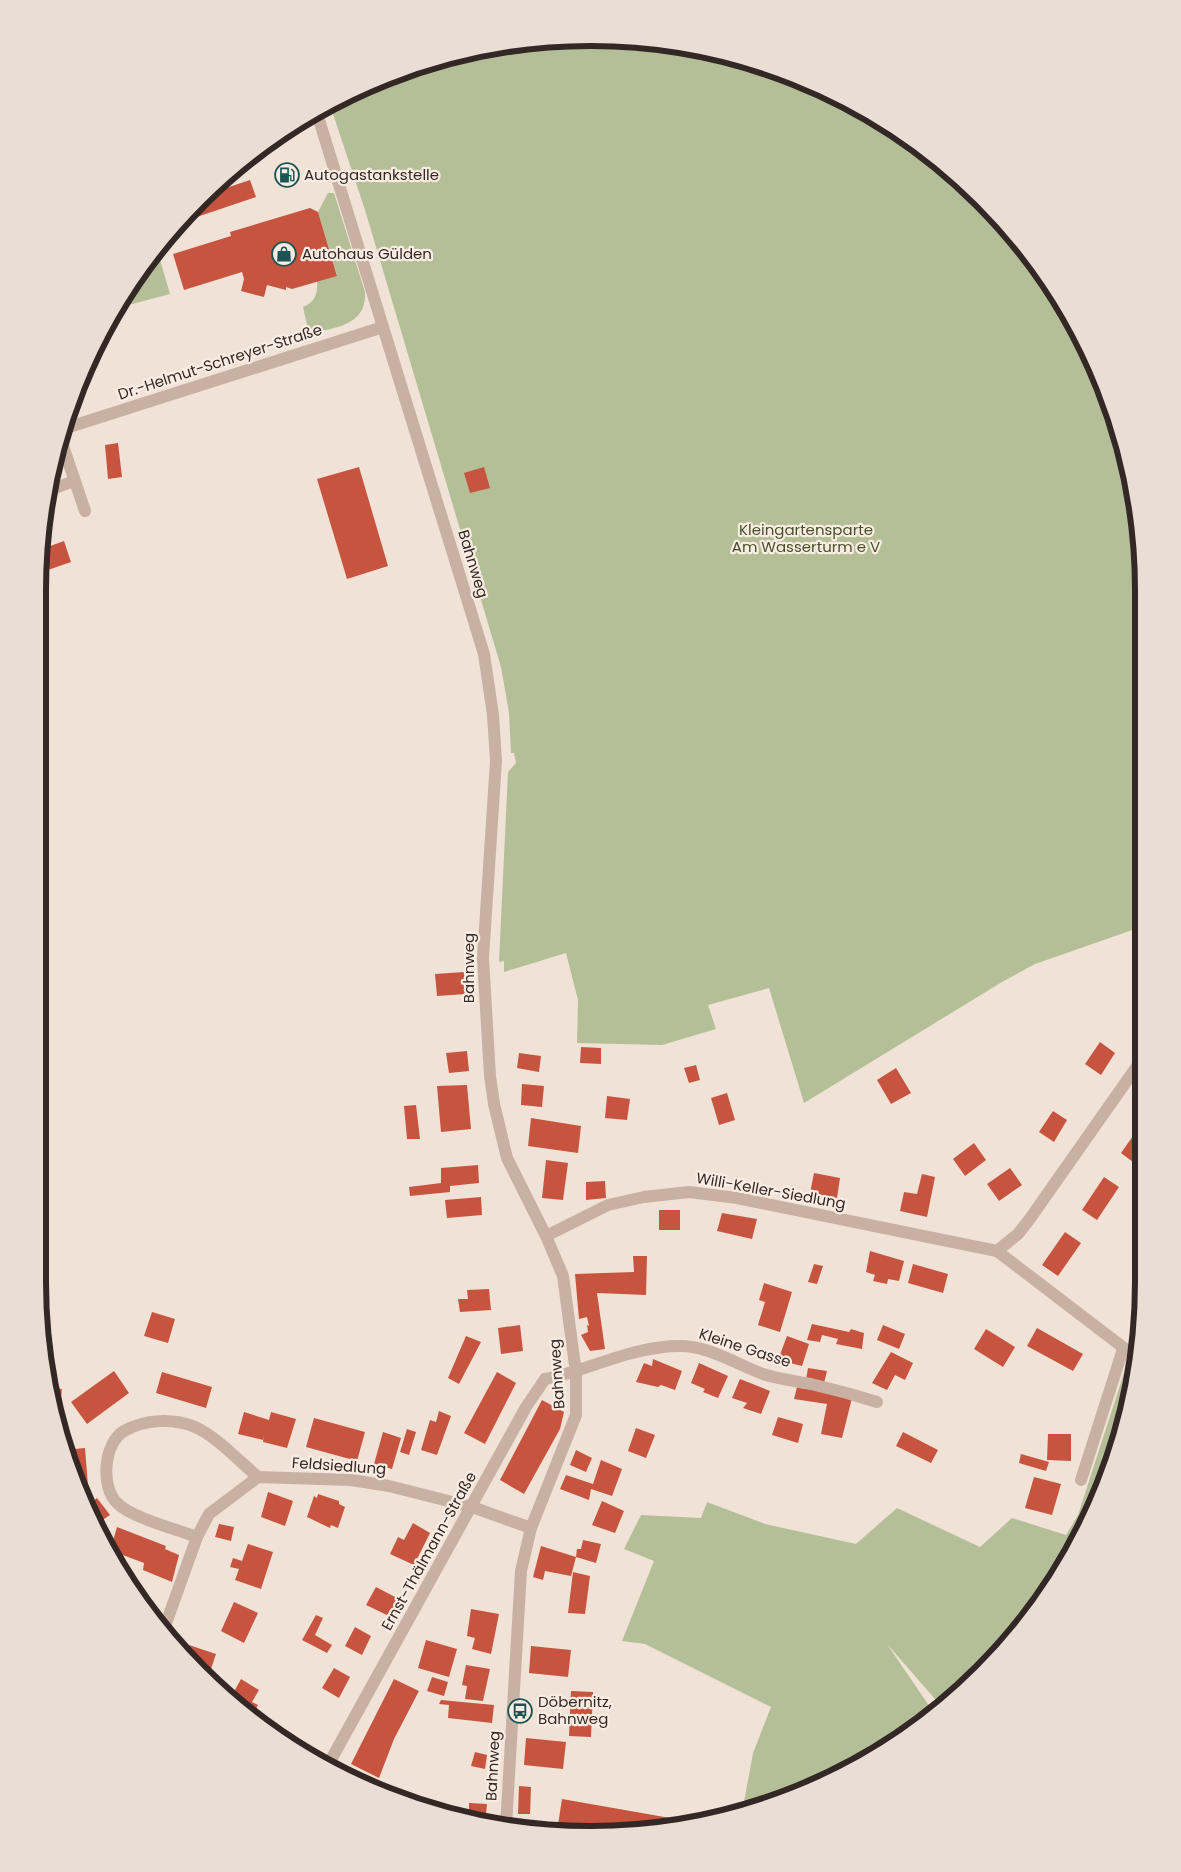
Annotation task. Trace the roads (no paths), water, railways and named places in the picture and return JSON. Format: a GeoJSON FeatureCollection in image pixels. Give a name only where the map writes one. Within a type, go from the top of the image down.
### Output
{"type":"FeatureCollection","features":[{"type":"Feature","properties":{"kind":"street","name":"Bahnweg"},"geometry":{"type":"LineString","coordinates":[[319,119],[484,654],[489,684],[496,760],[483,958],[494,1104],[506,1158],[546,1236],[563,1276],[576,1373],[576,1415],[531,1528],[521,1571],[506,1819]]}},
{"type":"Feature","properties":{"kind":"street","name":"Dr.-Helmut-Schreyer-Straße"},"geometry":{"type":"LineString","coordinates":[[72,426],[383,327]]}},
{"type":"Feature","properties":{"kind":"street"},"geometry":{"type":"LineString","coordinates":[[65,451],[85,511]]}},
{"type":"Feature","properties":{"kind":"street"},"geometry":{"type":"LineString","coordinates":[[56,488],[74,481]]}},
{"type":"Feature","properties":{"kind":"street"},"geometry":{"type":"LineString","coordinates":[[996,1251],[1018,1234],[1029,1220],[1135,1069]]}},
{"type":"Feature","properties":{"kind":"street","name":"Willi-Keller-Siedlung"},"geometry":{"type":"LineString","coordinates":[[546,1236],[608,1204],[644,1197],[689,1192],[737,1198],[996,1251],[1130,1353]]}},
{"type":"Feature","properties":{"kind":"street","name":"Kleine Gasse"},"geometry":{"type":"LineString","coordinates":[[576,1373],[604,1359],[644,1350],[681,1346],[706,1350],[764,1374],[840,1390],[877,1402]]}},
{"type":"Feature","properties":{"kind":"street"},"geometry":{"type":"LineString","coordinates":[[1080,1480],[1123,1349]]}},
{"type":"Feature","properties":{"kind":"street","name":"Ernst-Thälmann-Straße"},"geometry":{"type":"LineString","coordinates":[[331,1760],[526,1407],[545,1379],[576,1373]]}},
{"type":"Feature","properties":{"kind":"street"},"geometry":{"type":"LineString","coordinates":[[166,1622],[197,1537],[209,1514],[258,1477],[194,1426],[163,1421],[142,1424],[122,1432],[109,1455],[106,1466],[106,1481],[117,1504],[145,1518],[197,1537]]}},
{"type":"Feature","properties":{"kind":"street","name":"Feldsiedlung"},"geometry":{"type":"LineString","coordinates":[[258,1477],[370,1482],[472,1507],[531,1528]]}},
{"type":"Feature","properties":{"kind":"place","name":"Autogastankstelle"},"geometry":{"type":"Point","coordinates":[287,175]}},
{"type":"Feature","properties":{"kind":"place","name":"Autohaus Gülden"},"geometry":{"type":"Point","coordinates":[284,254]}},
{"type":"Feature","properties":{"kind":"place","name":"Döbernitz, Bahnweg"},"geometry":{"type":"Point","coordinates":[520,1711]}},
{"type":"Feature","properties":{"kind":"park label","name":"Kleingartensparte Am Wasserturm e V"},"geometry":{"type":"Point","coordinates":[806,538]}}]}
